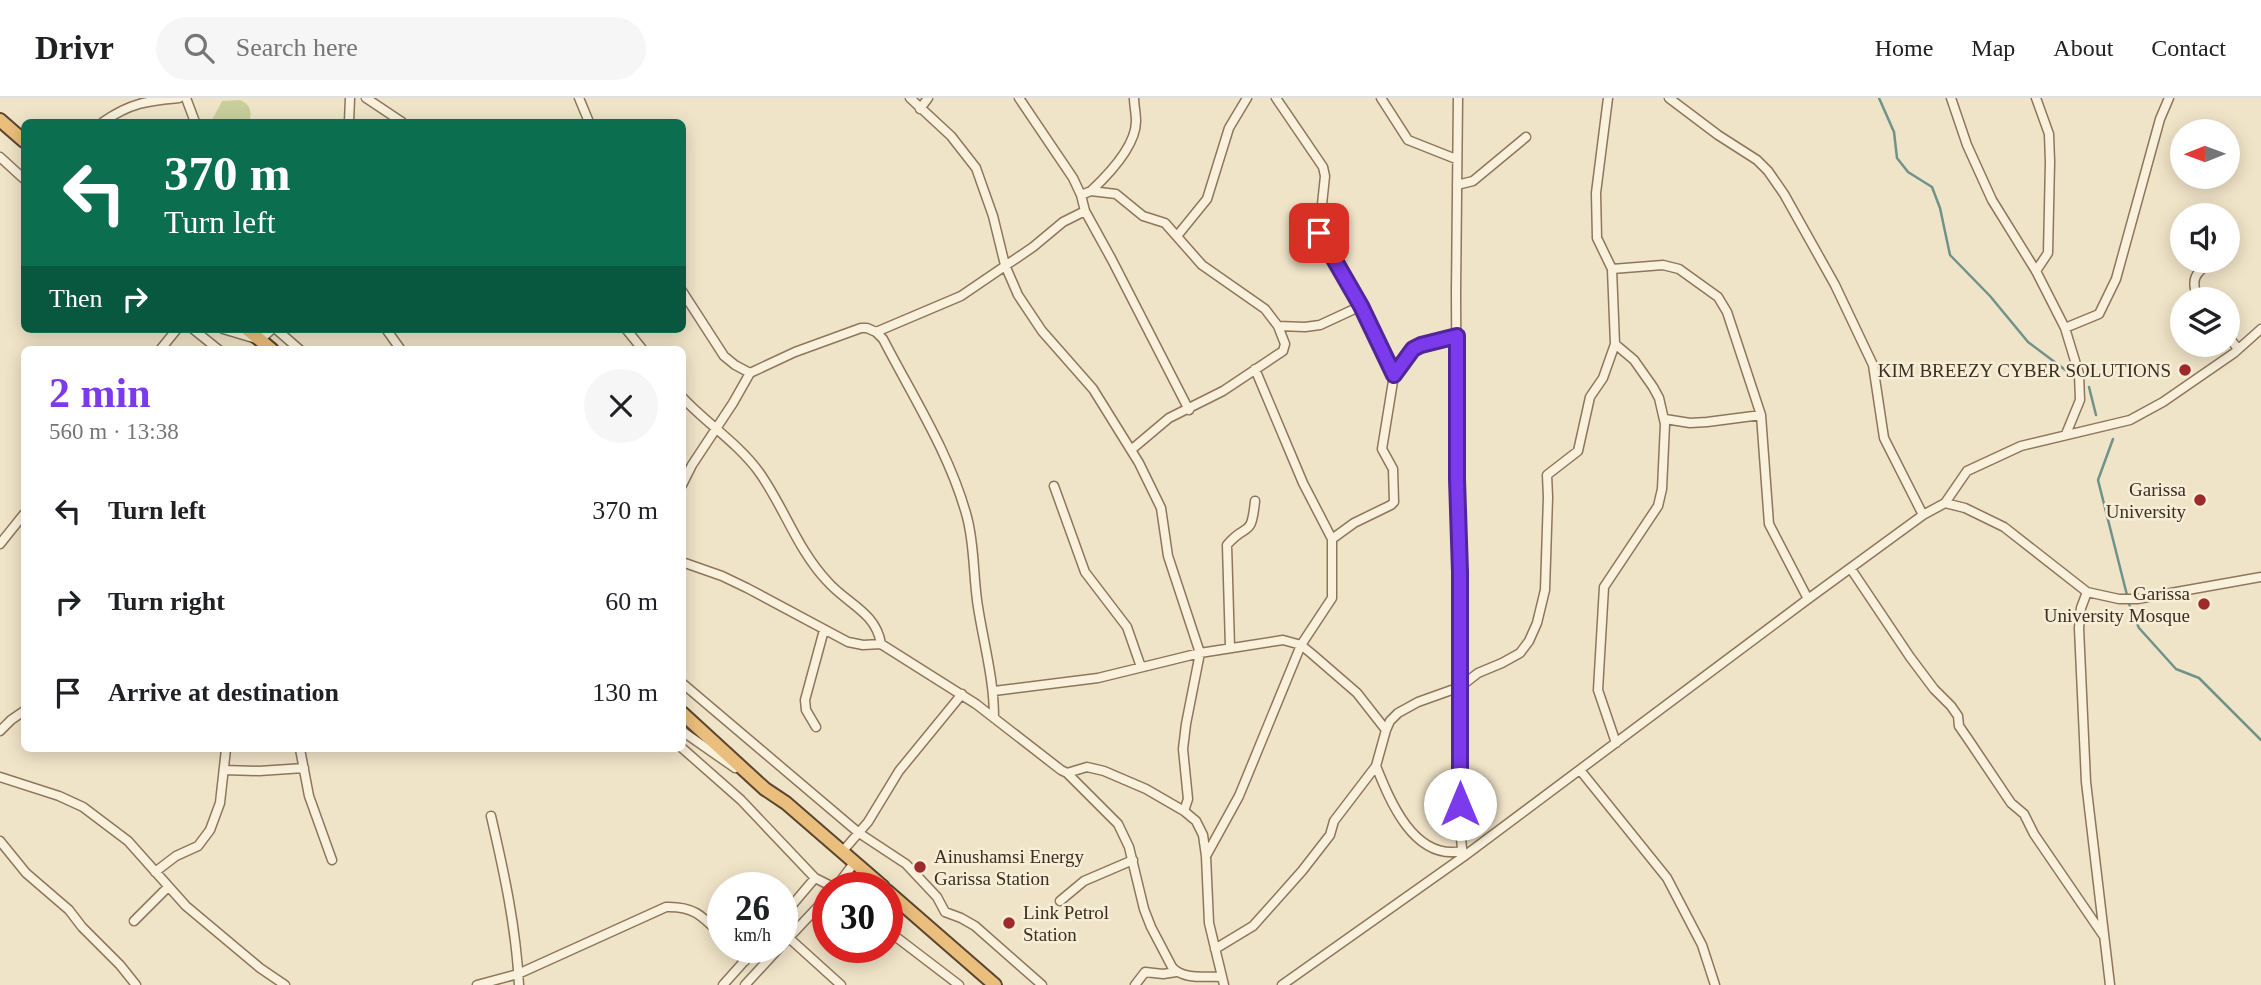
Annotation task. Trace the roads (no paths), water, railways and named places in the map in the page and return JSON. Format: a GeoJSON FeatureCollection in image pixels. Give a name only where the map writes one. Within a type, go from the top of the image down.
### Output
{"type":"FeatureCollection","features":[{"type":"Feature","properties":{"kind":"highway"},"geometry":{"type":"LineString","coordinates":[[0,120],[21,138]]}},
{"type":"Feature","properties":{"kind":"highway"},"geometry":{"type":"LineString","coordinates":[[252,333],[267,346]]}},
{"type":"Feature","properties":{"kind":"highway"},"geometry":{"type":"LineString","coordinates":[[686,717],[765,789],[786,803],[865,872]]}},
{"type":"Feature","properties":{"kind":"highway"},"geometry":{"type":"LineString","coordinates":[[903,905],[995,985]]}},
{"type":"Feature","properties":{"kind":"street"},"geometry":{"type":"LineString","coordinates":[[107,119],[138,103],[179,98]]}},
{"type":"Feature","properties":{"kind":"street"},"geometry":{"type":"LineString","coordinates":[[187,98],[194,119]]}},
{"type":"Feature","properties":{"kind":"street"},"geometry":{"type":"LineString","coordinates":[[349,119],[350,98]]}},
{"type":"Feature","properties":{"kind":"street"},"geometry":{"type":"LineString","coordinates":[[366,98],[397,119]]}},
{"type":"Feature","properties":{"kind":"street"},"geometry":{"type":"LineString","coordinates":[[579,98],[588,119]]}},
{"type":"Feature","properties":{"kind":"street"},"geometry":{"type":"LineString","coordinates":[[910,98],[951,136],[976,168],[993,216],[1005,265],[1018,295],[1034,320],[1083,376],[1131,450],[1161,508],[1168,556],[1200,653],[1185,724],[1183,749],[1188,799],[1184,810]]}},
{"type":"Feature","properties":{"kind":"street"},"geometry":{"type":"LineString","coordinates":[[920,109],[928,98]]}},
{"type":"Feature","properties":{"kind":"street"},"geometry":{"type":"LineString","coordinates":[[1019,98],[1073,178],[1085,211],[1189,410]]}},
{"type":"Feature","properties":{"kind":"street"},"geometry":{"type":"LineString","coordinates":[[1081,195],[1090,191],[1113,170],[1126,149],[1136,127],[1134,98]]}},
{"type":"Feature","properties":{"kind":"street"},"geometry":{"type":"LineString","coordinates":[[1177,236],[1207,199],[1229,128],[1247,98]]}},
{"type":"Feature","properties":{"kind":"street"},"geometry":{"type":"LineString","coordinates":[[1276,98],[1324,167],[1319,233],[1361,306],[1394,375]]}},
{"type":"Feature","properties":{"kind":"street"},"geometry":{"type":"LineString","coordinates":[[1381,98],[1408,140],[1456,159]]}},
{"type":"Feature","properties":{"kind":"street"},"geometry":{"type":"LineString","coordinates":[[1458,98],[1456,159],[1462,854]]}},
{"type":"Feature","properties":{"kind":"street"},"geometry":{"type":"LineString","coordinates":[[1215,949],[1253,926],[1330,835],[1334,821],[1376,766],[1386,730],[1398,713],[1418,702],[1460,687],[1478,673],[1520,653],[1529,641],[1537,623],[1545,590],[1547,475],[1578,451],[1590,397],[1603,378],[1615,344],[1612,269],[1597,237],[1596,193],[1608,98]]}},
{"type":"Feature","properties":{"kind":"street"},"geometry":{"type":"LineString","coordinates":[[1669,98],[1717,135],[1756,160],[1768,171],[1784,194],[1835,285],[1873,365],[1884,438],[1923,515]]}},
{"type":"Feature","properties":{"kind":"street"},"geometry":{"type":"LineString","coordinates":[[1951,98],[1967,145],[1992,200],[2036,271],[2065,328],[2079,374],[2080,400],[2066,434]]}},
{"type":"Feature","properties":{"kind":"street"},"geometry":{"type":"LineString","coordinates":[[2036,98],[2049,134],[2050,162],[2048,253],[2036,271]]}},
{"type":"Feature","properties":{"kind":"street"},"geometry":{"type":"LineString","coordinates":[[2065,328],[2099,314],[2116,279],[2169,98]]}},
{"type":"Feature","properties":{"kind":"street"},"geometry":{"type":"LineString","coordinates":[[1457,185],[1473,181],[1526,137]]}},
{"type":"Feature","properties":{"kind":"street"},"geometry":{"type":"LineString","coordinates":[[0,158],[21,176]]}},
{"type":"Feature","properties":{"kind":"street"},"geometry":{"type":"LineString","coordinates":[[1090,191],[1119,195],[1143,216],[1165,223],[1202,265],[1265,309],[1278,326],[1285,344],[1283,351],[1223,391],[1169,418],[1131,450]]}},
{"type":"Feature","properties":{"kind":"street"},"geometry":{"type":"LineString","coordinates":[[876,332],[961,296],[1042,240],[1063,222],[1085,211]]}},
{"type":"Feature","properties":{"kind":"street"},"geometry":{"type":"LineString","coordinates":[[1612,269],[1663,265],[1679,269],[1718,297],[1727,312],[1760,415],[1769,524],[1808,599]]}},
{"type":"Feature","properties":{"kind":"street"},"geometry":{"type":"LineString","coordinates":[[686,297],[724,356],[750,373]]}},
{"type":"Feature","properties":{"kind":"street"},"geometry":{"type":"LineString","coordinates":[[1278,326],[1320,325],[1361,306]]}},
{"type":"Feature","properties":{"kind":"street"},"geometry":{"type":"LineString","coordinates":[[686,477],[750,373],[851,330],[866,328],[876,332],[883,339],[954,477],[972,541],[977,605],[994,691],[994,718]]}},
{"type":"Feature","properties":{"kind":"street"},"geometry":{"type":"LineString","coordinates":[[2240,347],[2261,329]]}},
{"type":"Feature","properties":{"kind":"street"},"geometry":{"type":"LineString","coordinates":[[198,333],[214,346]]}},
{"type":"Feature","properties":{"kind":"street"},"geometry":{"type":"LineString","coordinates":[[236,333],[260,340],[269,333]]}},
{"type":"Feature","properties":{"kind":"street"},"geometry":{"type":"LineString","coordinates":[[279,333],[295,346]]}},
{"type":"Feature","properties":{"kind":"street"},"geometry":{"type":"LineString","coordinates":[[1332,539],[1354,523],[1393,504],[1393,469],[1382,445],[1394,375],[1413,349],[1457,336]]}},
{"type":"Feature","properties":{"kind":"street"},"geometry":{"type":"LineString","coordinates":[[1615,344],[1634,360],[1653,387],[1665,419],[1662,489],[1658,506],[1604,587],[1598,690],[1616,743]]}},
{"type":"Feature","properties":{"kind":"street"},"geometry":{"type":"LineString","coordinates":[[1282,985],[1616,743],[1923,515],[1945,503],[1967,471],[2021,446],[2130,420],[2163,401],[2226,357]]}},
{"type":"Feature","properties":{"kind":"street"},"geometry":{"type":"LineString","coordinates":[[1206,856],[1239,796],[1301,645],[1332,598],[1332,539],[1303,483],[1255,369]]}},
{"type":"Feature","properties":{"kind":"street"},"geometry":{"type":"LineString","coordinates":[[686,401],[734,444],[758,471],[807,555],[827,582],[872,621],[878,630],[881,645]]}},
{"type":"Feature","properties":{"kind":"street"},"geometry":{"type":"LineString","coordinates":[[1665,419],[1690,423],[1760,415]]}},
{"type":"Feature","properties":{"kind":"street"},"geometry":{"type":"LineString","coordinates":[[1054,486],[1085,572],[1127,626],[1141,667]]}},
{"type":"Feature","properties":{"kind":"street"},"geometry":{"type":"LineString","coordinates":[[1230,647],[1227,545],[1253,524],[1255,501]]}},
{"type":"Feature","properties":{"kind":"street"},"geometry":{"type":"LineString","coordinates":[[1945,503],[1965,508],[2004,527],[2087,592],[2119,599],[2137,599],[2261,578]]}},
{"type":"Feature","properties":{"kind":"street"},"geometry":{"type":"LineString","coordinates":[[0,544],[21,518]]}},
{"type":"Feature","properties":{"kind":"street"},"geometry":{"type":"LineString","coordinates":[[686,563],[747,588],[848,642],[881,645],[962,694],[1067,773],[1118,824],[1129,847],[1151,927],[1176,972]]}},
{"type":"Feature","properties":{"kind":"street"},"geometry":{"type":"LineString","coordinates":[[1851,569],[1910,657],[1934,689],[1951,706],[1968,739],[2011,803],[2024,814],[2034,834],[2103,935]]}},
{"type":"Feature","properties":{"kind":"street"},"geometry":{"type":"LineString","coordinates":[[2087,592],[2081,608],[2079,628],[2084,755],[2090,828],[2110,985]]}},
{"type":"Feature","properties":{"kind":"street"},"geometry":{"type":"LineString","coordinates":[[816,727],[806,710],[805,700],[824,630]]}},
{"type":"Feature","properties":{"kind":"street"},"geometry":{"type":"LineString","coordinates":[[994,691],[1098,678],[1200,653],[1277,639],[1301,645],[1357,694],[1386,730]]}},
{"type":"Feature","properties":{"kind":"street"},"geometry":{"type":"LineString","coordinates":[[686,686],[859,833],[906,863],[937,897],[945,912],[975,926],[1042,985]]}},
{"type":"Feature","properties":{"kind":"street"},"geometry":{"type":"LineString","coordinates":[[842,852],[868,822],[899,771],[962,694]]}},
{"type":"Feature","properties":{"kind":"street"},"geometry":{"type":"LineString","coordinates":[[0,731],[21,713]]}},
{"type":"Feature","properties":{"kind":"street"},"geometry":{"type":"LineString","coordinates":[[686,734],[765,789]]}},
{"type":"Feature","properties":{"kind":"street"},"geometry":{"type":"LineString","coordinates":[[155,872],[176,856],[198,846],[210,830],[220,803],[226,752]]}},
{"type":"Feature","properties":{"kind":"street"},"geometry":{"type":"LineString","coordinates":[[301,752],[309,796],[332,860]]}},
{"type":"Feature","properties":{"kind":"street"},"geometry":{"type":"LineString","coordinates":[[686,752],[741,800],[812,874]]}},
{"type":"Feature","properties":{"kind":"street"},"geometry":{"type":"LineString","coordinates":[[1376,766],[1399,816],[1414,836],[1444,853],[1462,854]]}},
{"type":"Feature","properties":{"kind":"street"},"geometry":{"type":"LineString","coordinates":[[1067,773],[1087,767],[1094,768],[1146,789],[1184,810],[1196,821],[1203,835],[1209,923],[1223,981],[1176,972],[1145,972],[1135,985]]}},
{"type":"Feature","properties":{"kind":"street"},"geometry":{"type":"LineString","coordinates":[[224,770],[304,768]]}},
{"type":"Feature","properties":{"kind":"street"},"geometry":{"type":"LineString","coordinates":[[1580,769],[1667,878],[1702,945],[1715,985]]}},
{"type":"Feature","properties":{"kind":"street"},"geometry":{"type":"LineString","coordinates":[[0,776],[83,807],[128,841],[186,906],[285,985]]}},
{"type":"Feature","properties":{"kind":"street"},"geometry":{"type":"LineString","coordinates":[[491,816],[509,893],[519,985]]}},
{"type":"Feature","properties":{"kind":"street"},"geometry":{"type":"LineString","coordinates":[[0,841],[26,873],[69,910],[82,928],[136,985]]}},
{"type":"Feature","properties":{"kind":"street"},"geometry":{"type":"LineString","coordinates":[[1060,901],[1084,881],[1133,860]]}},
{"type":"Feature","properties":{"kind":"street"},"geometry":{"type":"LineString","coordinates":[[846,872],[854,863]]}},
{"type":"Feature","properties":{"kind":"street"},"geometry":{"type":"LineString","coordinates":[[798,899],[812,883]]}},
{"type":"Feature","properties":{"kind":"street"},"geometry":{"type":"LineString","coordinates":[[134,921],[169,887]]}},
{"type":"Feature","properties":{"kind":"street"},"geometry":{"type":"LineString","coordinates":[[477,985],[518,974],[666,907],[699,913],[707,921]]}},
{"type":"Feature","properties":{"kind":"street"},"geometry":{"type":"LineString","coordinates":[[798,928],[812,913]]}},
{"type":"Feature","properties":{"kind":"street"},"geometry":{"type":"LineString","coordinates":[[903,942],[959,985]]}},
{"type":"Feature","properties":{"kind":"street"},"geometry":{"type":"LineString","coordinates":[[798,953],[841,985]]}},
{"type":"Feature","properties":{"kind":"street"},"geometry":{"type":"LineString","coordinates":[[723,985],[743,963]]}},
{"type":"Feature","properties":{"kind":"street"},"geometry":{"type":"LineString","coordinates":[[745,985],[765,963]]}},
{"type":"Feature","properties":{"kind":"waterway"},"geometry":{"type":"LineString","coordinates":[[1879,98],[1894,132],[1897,158],[1908,172],[1932,187],[1940,208],[1950,255],[1990,296],[2028,342],[2072,375]]}},
{"type":"Feature","properties":{"kind":"waterway"},"geometry":{"type":"LineString","coordinates":[[2089,387],[2096,415]]}},
{"type":"Feature","properties":{"kind":"waterway"},"geometry":{"type":"LineString","coordinates":[[2113,439],[2098,480],[2131,611],[2139,628],[2176,669],[2199,678],[2261,740]]}},
{"type":"Feature","properties":{"kind":"place","name":"KIM BREEZY CYBER SOLUTIONS"},"geometry":{"type":"Point","coordinates":[2185,370]}},
{"type":"Feature","properties":{"kind":"place","name":"Garissa University"},"geometry":{"type":"Point","coordinates":[2200,500]}},
{"type":"Feature","properties":{"kind":"place","name":"Garissa University Mosque"},"geometry":{"type":"Point","coordinates":[2204,604]}},
{"type":"Feature","properties":{"kind":"place","name":"Ainushamsi Energy Garissa Station"},"geometry":{"type":"Point","coordinates":[920,867]}},
{"type":"Feature","properties":{"kind":"place","name":"Link Petrol Station"},"geometry":{"type":"Point","coordinates":[1009,923]}}]}
